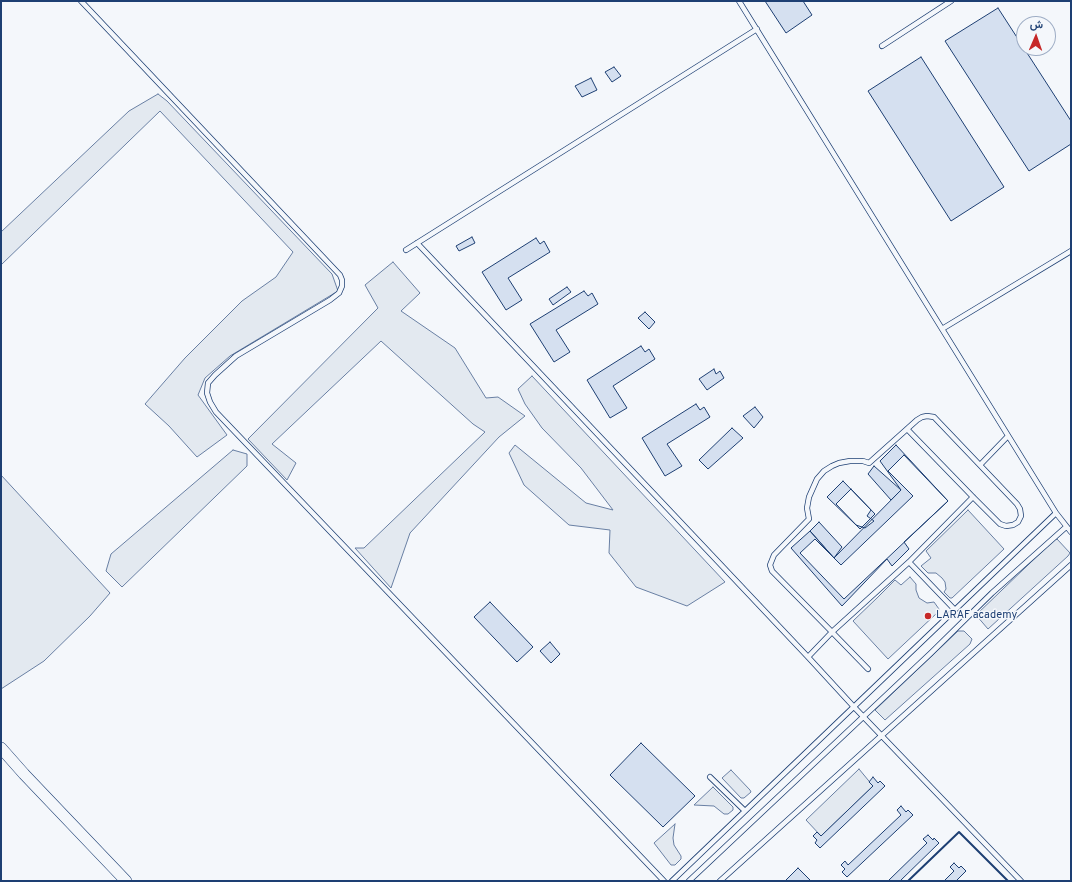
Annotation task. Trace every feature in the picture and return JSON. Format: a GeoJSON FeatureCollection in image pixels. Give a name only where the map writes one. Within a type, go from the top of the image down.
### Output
{"type":"FeatureCollection","features":[{"type":"Feature","properties":{"kind":"street"},"geometry":{"type":"LineString","coordinates":[[1,748],[126,881]]}},
{"type":"Feature","properties":{"kind":"lane"},"geometry":{"type":"LineString","coordinates":[[81,1],[340,275],[342,280],[342,286],[339,293],[330,300],[236,356],[215,375],[208,384],[207,393],[210,402],[222,417],[664,881]]}},
{"type":"Feature","properties":{"kind":"lane"},"geometry":{"type":"LineString","coordinates":[[739,1],[1056,513],[1071,532]]}},
{"type":"Feature","properties":{"kind":"lane"},"geometry":{"type":"LineString","coordinates":[[882,46],[951,1]]}},
{"type":"Feature","properties":{"kind":"lane"},"geometry":{"type":"LineString","coordinates":[[406,250],[757,29]]}},
{"type":"Feature","properties":{"kind":"lane"},"geometry":{"type":"LineString","coordinates":[[417,244],[854,707],[1021,881]]}},
{"type":"Feature","properties":{"kind":"lane"},"geometry":{"type":"LineString","coordinates":[[942,329],[1071,251]]}},
{"type":"Feature","properties":{"kind":"lane"},"geometry":{"type":"LineString","coordinates":[[868,669],[772,571],[770,565],[774,555],[809,520],[807,508],[809,497],[817,479],[824,472],[832,466],[850,461],[863,461],[869,463],[917,420],[926,416],[934,417],[1017,504],[1020,509],[1021,516],[1018,522],[1013,525],[1006,526],[1000,524],[907,429]]}},
{"type":"Feature","properties":{"kind":"lane"},"geometry":{"type":"LineString","coordinates":[[980,465],[1008,436]]}},
{"type":"Feature","properties":{"kind":"lane"},"geometry":{"type":"LineString","coordinates":[[808,657],[832,632],[909,562],[973,497]]}},
{"type":"Feature","properties":{"kind":"lane"},"geometry":{"type":"LineString","coordinates":[[672,881],[1056,513]]}},
{"type":"Feature","properties":{"kind":"lane"},"geometry":{"type":"LineString","coordinates":[[689,881],[992,593],[1066,527]]}},
{"type":"Feature","properties":{"kind":"lane"},"geometry":{"type":"LineString","coordinates":[[909,562],[955,610]]}},
{"type":"Feature","properties":{"kind":"lane"},"geometry":{"type":"LineString","coordinates":[[720,881],[1071,565]]}},
{"type":"Feature","properties":{"kind":"lane"},"geometry":{"type":"LineString","coordinates":[[710,777],[745,811]]}},
{"type":"Feature","properties":{"kind":"shaded area"},"geometry":{"type":"Polygon","coordinates":[[[158,94],[167,101],[332,274],[338,291],[230,356],[205,378],[198,395],[227,435],[197,457],[169,426],[145,404],[185,358],[242,301],[276,277],[293,252],[160,111],[1,265],[1,232],[129,111],[158,94]]]}},
{"type":"Feature","properties":{"kind":"shaded area"},"geometry":{"type":"Polygon","coordinates":[[[393,262],[420,293],[401,311],[455,348],[486,398],[498,397],[525,416],[499,437],[410,533],[391,588],[355,548],[364,548],[485,432],[473,424],[381,341],[272,444],[296,463],[287,480],[248,439],[378,308],[365,285],[393,262]]]}},
{"type":"Feature","properties":{"kind":"shaded area"},"geometry":{"type":"Polygon","coordinates":[[[532,376],[725,582],[687,606],[636,587],[609,553],[610,530],[569,525],[524,485],[509,453],[515,445],[586,503],[613,510],[581,468],[542,428],[525,404],[518,389],[532,376]]]}},
{"type":"Feature","properties":{"kind":"shaded area"},"geometry":{"type":"Polygon","coordinates":[[[233,450],[247,454],[247,466],[122,587],[106,571],[111,554],[233,450]]]}},
{"type":"Feature","properties":{"kind":"shaded area"},"geometry":{"type":"Polygon","coordinates":[[[1,475],[110,593],[90,616],[44,661],[1,689],[1,475]]]}},
{"type":"Feature","properties":{"kind":"shaded area"},"geometry":{"type":"Polygon","coordinates":[[[968,510],[1004,549],[952,598],[950,598],[944,592],[946,589],[945,582],[942,578],[936,573],[928,573],[921,566],[931,558],[926,551],[968,510]]]}},
{"type":"Feature","properties":{"kind":"shaded area"},"geometry":{"type":"Polygon","coordinates":[[[1057,539],[1070,553],[1068,556],[988,629],[976,615],[1054,540],[1057,539]]]}},
{"type":"Feature","properties":{"kind":"shaded area"},"geometry":{"type":"Polygon","coordinates":[[[910,577],[916,584],[916,590],[919,598],[927,603],[934,602],[939,609],[937,613],[888,659],[853,621],[895,580],[901,585],[910,577]]]}},
{"type":"Feature","properties":{"kind":"shaded area"},"geometry":{"type":"Polygon","coordinates":[[[958,631],[964,631],[972,639],[970,644],[885,720],[875,710],[958,631]]]}},
{"type":"Feature","properties":{"kind":"shaded area"},"geometry":{"type":"Polygon","coordinates":[[[859,769],[873,786],[821,836],[806,820],[859,769]]]}},
{"type":"Feature","properties":{"kind":"shaded area"},"geometry":{"type":"Polygon","coordinates":[[[731,770],[751,792],[744,798],[741,798],[722,778],[731,770]]]}},
{"type":"Feature","properties":{"kind":"shaded area"},"geometry":{"type":"Polygon","coordinates":[[[713,787],[733,807],[733,810],[728,814],[724,814],[714,806],[694,805],[713,787]]]}},
{"type":"Feature","properties":{"kind":"shaded area"},"geometry":{"type":"Polygon","coordinates":[[[675,824],[673,838],[674,845],[681,856],[681,859],[675,865],[671,865],[654,843],[675,824]]]}},
{"type":"Feature","properties":{"kind":"building"},"geometry":{"type":"Polygon","coordinates":[[[765,1],[803,1],[812,15],[786,33],[765,1]]]}},
{"type":"Feature","properties":{"kind":"building"},"geometry":{"type":"Polygon","coordinates":[[[998,8],[1016,36],[1016,56],[1029,56],[1071,121],[1071,144],[1029,171],[945,41],[998,8]]]}},
{"type":"Feature","properties":{"kind":"building"},"geometry":{"type":"Polygon","coordinates":[[[921,57],[1004,187],[951,221],[868,91],[921,57]]]}},
{"type":"Feature","properties":{"kind":"building"},"geometry":{"type":"Polygon","coordinates":[[[614,67],[621,76],[612,82],[605,72],[614,67]]]}},
{"type":"Feature","properties":{"kind":"building"},"geometry":{"type":"Polygon","coordinates":[[[591,78],[597,90],[582,97],[575,86],[591,78]]]}},
{"type":"Feature","properties":{"kind":"building"},"geometry":{"type":"Polygon","coordinates":[[[472,237],[475,243],[459,251],[456,246],[472,237]]]}},
{"type":"Feature","properties":{"kind":"building"},"geometry":{"type":"Polygon","coordinates":[[[536,238],[540,244],[544,241],[550,252],[508,278],[522,300],[506,310],[482,272],[536,238]]]}},
{"type":"Feature","properties":{"kind":"building"},"geometry":{"type":"Polygon","coordinates":[[[567,287],[571,292],[553,305],[549,299],[567,287]]]}},
{"type":"Feature","properties":{"kind":"building"},"geometry":{"type":"Polygon","coordinates":[[[584,291],[588,296],[592,293],[598,304],[556,330],[570,352],[554,362],[530,324],[584,291]]]}},
{"type":"Feature","properties":{"kind":"building"},"geometry":{"type":"Polygon","coordinates":[[[645,312],[655,322],[649,329],[638,318],[645,312]]]}},
{"type":"Feature","properties":{"kind":"building"},"geometry":{"type":"Polygon","coordinates":[[[641,346],[645,352],[649,349],[655,359],[613,386],[627,408],[610,418],[587,380],[641,346]]]}},
{"type":"Feature","properties":{"kind":"building"},"geometry":{"type":"Polygon","coordinates":[[[714,369],[716,374],[720,371],[724,378],[707,390],[699,379],[714,369]]]}},
{"type":"Feature","properties":{"kind":"building"},"geometry":{"type":"Polygon","coordinates":[[[696,404],[700,410],[704,407],[710,417],[667,444],[682,466],[665,476],[642,438],[696,404]]]}},
{"type":"Feature","properties":{"kind":"building"},"geometry":{"type":"Polygon","coordinates":[[[755,407],[763,417],[754,428],[743,416],[755,407]]]}},
{"type":"Feature","properties":{"kind":"building"},"geometry":{"type":"Polygon","coordinates":[[[732,428],[743,438],[708,469],[699,460],[732,428]]]}},
{"type":"Feature","properties":{"kind":"building"},"geometry":{"type":"Polygon","coordinates":[[[896,445],[948,501],[904,542],[909,549],[892,566],[887,559],[842,606],[791,548],[810,531],[834,558],[901,490],[880,461],[896,445]]]}},
{"type":"Feature","properties":{"kind":"building"},"geometry":{"type":"Polygon","coordinates":[[[904,455],[948,501],[844,599],[800,553],[815,539],[841,565],[913,496],[888,471],[904,455]]]}},
{"type":"Feature","properties":{"kind":"building"},"geometry":{"type":"Polygon","coordinates":[[[874,466],[901,490],[891,500],[868,474],[874,466]]]}},
{"type":"Feature","properties":{"kind":"building"},"geometry":{"type":"Polygon","coordinates":[[[843,481],[871,510],[867,516],[874,521],[865,528],[856,525],[827,497],[843,481]]]}},
{"type":"Feature","properties":{"kind":"building"},"geometry":{"type":"Polygon","coordinates":[[[851,489],[875,514],[860,529],[836,504],[851,489]]]}},
{"type":"Feature","properties":{"kind":"building"},"geometry":{"type":"Polygon","coordinates":[[[819,522],[842,547],[834,558],[810,531],[819,522]]]}},
{"type":"Feature","properties":{"kind":"building"},"geometry":{"type":"Polygon","coordinates":[[[490,602],[533,647],[517,662],[474,617],[490,602]]]}},
{"type":"Feature","properties":{"kind":"building"},"geometry":{"type":"Polygon","coordinates":[[[550,642],[560,654],[551,663],[540,651],[550,642]]]}},
{"type":"Feature","properties":{"kind":"building"},"geometry":{"type":"Polygon","coordinates":[[[641,743],[695,796],[663,827],[610,775],[641,743]]]}},
{"type":"Feature","properties":{"kind":"building"},"geometry":{"type":"Polygon","coordinates":[[[873,777],[878,783],[880,781],[885,786],[820,848],[815,843],[817,840],[813,836],[817,832],[821,836],[873,786],[869,782],[873,777]]]}},
{"type":"Feature","properties":{"kind":"building"},"geometry":{"type":"Polygon","coordinates":[[[901,806],[906,812],[908,810],[913,815],[847,877],[842,872],[845,869],[841,865],[845,861],[848,865],[901,815],[897,810],[901,806]]]}},
{"type":"Feature","properties":{"kind":"building"},"geometry":{"type":"Polygon","coordinates":[[[928,835],[939,843],[900,881],[888,881],[927,843],[923,839],[928,835]]]}},
{"type":"Feature","properties":{"kind":"building"},"geometry":{"type":"Polygon","coordinates":[[[954,863],[959,868],[961,866],[966,871],[956,881],[944,881],[954,871],[950,867],[954,863]]]}},
{"type":"Feature","properties":{"kind":"building"},"geometry":{"type":"Polygon","coordinates":[[[798,868],[811,881],[785,881],[798,868]]]}},
{"type":"Feature","properties":{"kind":"wall"},"geometry":{"type":"LineString","coordinates":[[908,881],[959,832],[1008,881]]}},
{"type":"Feature","properties":{"kind":"place","name":"LARAF academy"},"geometry":{"type":"Point","coordinates":[928,616]}}]}
